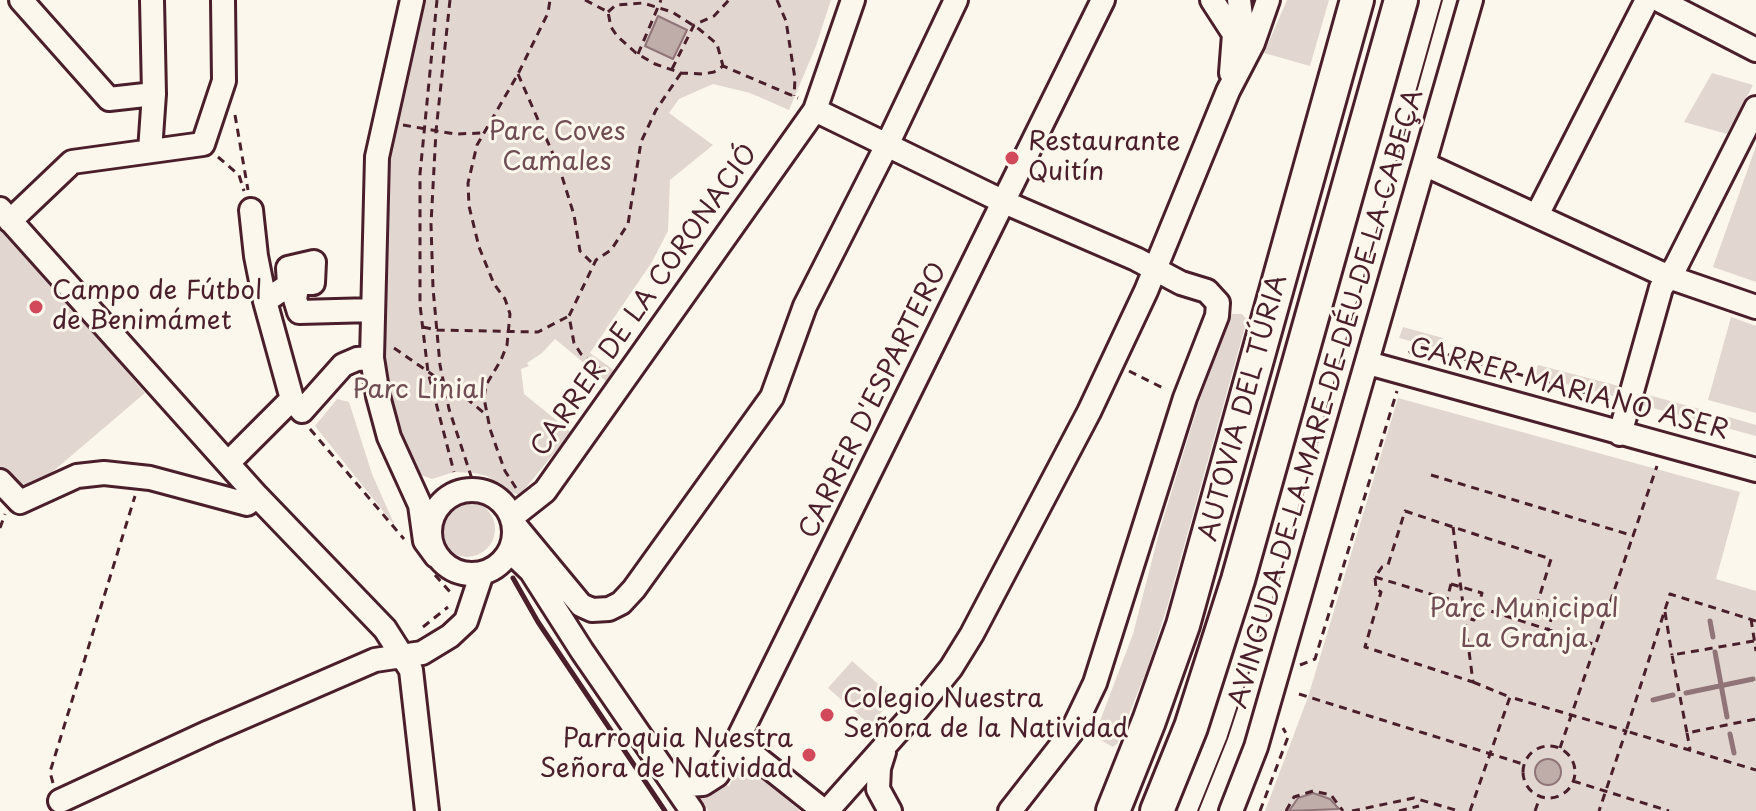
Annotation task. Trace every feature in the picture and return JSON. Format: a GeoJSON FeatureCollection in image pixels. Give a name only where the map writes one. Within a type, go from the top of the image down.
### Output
{"type":"FeatureCollection","features":[{"type":"Feature","properties":{"kind":"highway"},"geometry":{"type":"LineString","coordinates":[[1338,0],[1334,17],[1342,53]]}},
{"type":"Feature","properties":{"kind":"highway","name":"AUTOVIA DEL TÚRIA"},"geometry":{"type":"LineString","coordinates":[[1113,811],[1183,625],[1357,0]]}},
{"type":"Feature","properties":{"kind":"highway","name":"AUTOVIA DEL TÚRIA"},"geometry":{"type":"LineString","coordinates":[[1157,811],[1191,727],[1238,580],[1401,0]]}},
{"type":"Feature","properties":{"kind":"street"},"geometry":{"type":"LineString","coordinates":[[21,0],[109,99],[154,94]]}},
{"type":"Feature","properties":{"kind":"street"},"geometry":{"type":"LineString","coordinates":[[150,151],[154,94],[152,0]]}},
{"type":"Feature","properties":{"kind":"street"},"geometry":{"type":"LineString","coordinates":[[223,0],[224,81],[203,144],[72,162],[5,215],[257,496],[385,629],[411,670],[427,811]]}},
{"type":"Feature","properties":{"kind":"street"},"geometry":{"type":"LineString","coordinates":[[412,0],[378,148],[373,310],[378,350],[378,396],[389,437],[421,513],[425,541],[433,563]]}},
{"type":"Feature","properties":{"kind":"street","name":"CARRER DE LA CORONACIÓ"},"geometry":{"type":"LineString","coordinates":[[513,520],[545,491],[815,110],[853,0]]}},
{"type":"Feature","properties":{"kind":"street"},"geometry":{"type":"LineString","coordinates":[[433,563],[431,518],[448,497],[473,489],[497,498],[581,605],[592,610],[609,609],[621,603],[772,397],[805,306],[956,0]]}},
{"type":"Feature","properties":{"kind":"street","name":"CARRER D'ESPARTERO"},"geometry":{"type":"LineString","coordinates":[[667,773],[687,785],[709,782],[723,767],[1103,0]]}},
{"type":"Feature","properties":{"kind":"street"},"geometry":{"type":"LineString","coordinates":[[1212,0],[1234,34],[1228,91]]}},
{"type":"Feature","properties":{"kind":"street"},"geometry":{"type":"LineString","coordinates":[[1228,91],[1241,39],[1239,0]]}},
{"type":"Feature","properties":{"kind":"street","name":"AVINGUDA DE LA MARE DE DÉU DE LA CABEÇA"},"geometry":{"type":"LineString","coordinates":[[1231,811],[1256,747],[1471,0]]}},
{"type":"Feature","properties":{"kind":"street"},"geometry":{"type":"LineString","coordinates":[[1537,215],[1647,0]]}},
{"type":"Feature","properties":{"kind":"street"},"geometry":{"type":"LineString","coordinates":[[1659,0],[1756,50]]}},
{"type":"Feature","properties":{"kind":"street"},"geometry":{"type":"LineString","coordinates":[[736,741],[825,811],[850,788],[951,668],[1089,412],[1156,270],[1268,1]]}},
{"type":"Feature","properties":{"kind":"street"},"geometry":{"type":"LineString","coordinates":[[1620,434],[1658,297],[1756,108]]}},
{"type":"Feature","properties":{"kind":"street"},"geometry":{"type":"LineString","coordinates":[[815,110],[1004,202],[1181,283],[1207,291],[1218,303],[1217,316],[1185,398],[1095,683],[1071,733],[1010,811]]}},
{"type":"Feature","properties":{"kind":"street"},"geometry":{"type":"LineString","coordinates":[[1424,164],[1669,277],[1756,307]]}},
{"type":"Feature","properties":{"kind":"street"},"geometry":{"type":"LineString","coordinates":[[251,210],[265,301],[297,405]]}},
{"type":"Feature","properties":{"kind":"street"},"geometry":{"type":"LineString","coordinates":[[265,301],[289,285],[288,268],[314,262],[313,283],[298,283],[295,299],[299,312],[373,310]]}},
{"type":"Feature","properties":{"kind":"street"},"geometry":{"type":"LineString","coordinates":[[228,463],[343,365],[378,350]]}},
{"type":"Feature","properties":{"kind":"street","name":"CARRER MARIANO ASER"},"geometry":{"type":"LineString","coordinates":[[1368,363],[1756,470]]}},
{"type":"Feature","properties":{"kind":"street"},"geometry":{"type":"LineString","coordinates":[[0,481],[20,502],[77,476],[104,473],[141,477],[247,504],[257,496]]}},
{"type":"Feature","properties":{"kind":"street"},"geometry":{"type":"LineString","coordinates":[[433,563],[471,573],[501,563],[510,551],[514,536],[513,520]]}},
{"type":"Feature","properties":{"kind":"street"},"geometry":{"type":"LineString","coordinates":[[510,551],[531,571],[692,811]]}},
{"type":"Feature","properties":{"kind":"street"},"geometry":{"type":"LineString","coordinates":[[60,801],[399,649],[422,653],[450,636],[466,621],[472,606],[471,573]]}},
{"type":"Feature","properties":{"kind":"street"},"geometry":{"type":"LineString","coordinates":[[886,747],[879,768],[878,789],[889,811]]}},
{"type":"Feature","properties":{"kind":"street"},"geometry":{"type":"LineString","coordinates":[[850,788],[889,811]]}},
{"type":"Feature","properties":{"kind":"path"},"geometry":{"type":"LineString","coordinates":[[437,0],[423,129],[418,213],[428,372],[454,472]]}},
{"type":"Feature","properties":{"kind":"path"},"geometry":{"type":"LineString","coordinates":[[450,0],[436,131],[431,224],[437,330],[444,383],[459,443],[473,482]]}},
{"type":"Feature","properties":{"kind":"path"},"geometry":{"type":"LineString","coordinates":[[466,398],[473,397],[486,385],[501,360],[510,314],[479,247],[469,206],[470,169],[483,133],[518,74],[548,13],[550,0]]}},
{"type":"Feature","properties":{"kind":"path"},"geometry":{"type":"LineString","coordinates":[[585,0],[608,12]]}},
{"type":"Feature","properties":{"kind":"path"},"geometry":{"type":"LineString","coordinates":[[638,54],[661,0]]}},
{"type":"Feature","properties":{"kind":"path"},"geometry":{"type":"LineString","coordinates":[[672,69],[694,25],[714,16],[729,0]]}},
{"type":"Feature","properties":{"kind":"path"},"geometry":{"type":"LineString","coordinates":[[723,66],[794,96],[795,79],[786,21],[777,0]]}},
{"type":"Feature","properties":{"kind":"path"},"geometry":{"type":"LineString","coordinates":[[608,12],[616,5],[628,3],[659,7],[694,25],[717,44],[723,66]]}},
{"type":"Feature","properties":{"kind":"path"},"geometry":{"type":"LineString","coordinates":[[608,12],[611,27],[617,36],[655,64],[681,73],[703,74],[723,66]]}},
{"type":"Feature","properties":{"kind":"path"},"geometry":{"type":"LineString","coordinates":[[423,327],[538,332],[569,316],[594,265],[611,250],[628,224],[641,142],[656,110],[681,73]]}},
{"type":"Feature","properties":{"kind":"path"},"geometry":{"type":"LineString","coordinates":[[518,74],[560,170],[574,215],[580,251],[594,265]]}},
{"type":"Feature","properties":{"kind":"path"},"geometry":{"type":"LineString","coordinates":[[224,81],[231,93],[251,210]]}},
{"type":"Feature","properties":{"kind":"path"},"geometry":{"type":"LineString","coordinates":[[394,123],[455,134],[483,133]]}},
{"type":"Feature","properties":{"kind":"path"},"geometry":{"type":"LineString","coordinates":[[203,144],[239,175],[251,210]]}},
{"type":"Feature","properties":{"kind":"path"},"geometry":{"type":"LineString","coordinates":[[569,316],[574,343],[581,354],[620,385]]}},
{"type":"Feature","properties":{"kind":"path"},"geometry":{"type":"LineString","coordinates":[[1406,362],[1413,349],[1424,348],[1611,400]]}},
{"type":"Feature","properties":{"kind":"path"},"geometry":{"type":"LineString","coordinates":[[378,350],[428,372],[486,415]]}},
{"type":"Feature","properties":{"kind":"path"},"geometry":{"type":"LineString","coordinates":[[1127,370],[1165,389]]}},
{"type":"Feature","properties":{"kind":"path"},"geometry":{"type":"LineString","coordinates":[[1309,662],[1315,659],[1400,383]]}},
{"type":"Feature","properties":{"kind":"path"},"geometry":{"type":"LineString","coordinates":[[486,385],[486,415],[505,471],[520,495]]}},
{"type":"Feature","properties":{"kind":"path"},"geometry":{"type":"LineString","coordinates":[[297,405],[308,427],[410,545]]}},
{"type":"Feature","properties":{"kind":"path"},"geometry":{"type":"LineString","coordinates":[[1560,748],[1657,466]]}},
{"type":"Feature","properties":{"kind":"path"},"geometry":{"type":"LineString","coordinates":[[1431,475],[1634,536]]}},
{"type":"Feature","properties":{"kind":"path"},"geometry":{"type":"LineString","coordinates":[[60,801],[50,772],[141,477]]}},
{"type":"Feature","properties":{"kind":"path"},"geometry":{"type":"LineString","coordinates":[[421,513],[447,487],[473,482],[498,492],[514,509],[513,520]]}},
{"type":"Feature","properties":{"kind":"path"},"geometry":{"type":"LineString","coordinates":[[1548,630],[1552,616],[1535,611],[1551,559],[1405,511],[1388,565],[1382,567],[1375,577],[1376,589],[1381,592],[1365,647],[1510,697],[1756,770]]}},
{"type":"Feature","properties":{"kind":"path"},"geometry":{"type":"LineString","coordinates":[[1453,527],[1473,682]]}},
{"type":"Feature","properties":{"kind":"path"},"geometry":{"type":"LineString","coordinates":[[399,649],[452,604],[451,593],[433,563]]}},
{"type":"Feature","properties":{"kind":"path"},"geometry":{"type":"LineString","coordinates":[[1375,577],[1447,599]]}},
{"type":"Feature","properties":{"kind":"path"},"geometry":{"type":"LineString","coordinates":[[1451,584],[1482,593],[1474,620],[1444,611],[1447,599],[1451,584]]}},
{"type":"Feature","properties":{"kind":"path"},"geometry":{"type":"LineString","coordinates":[[1599,811],[1670,594],[1753,620],[1756,651]]}},
{"type":"Feature","properties":{"kind":"path"},"geometry":{"type":"LineString","coordinates":[[1478,607],[1596,646]]}},
{"type":"Feature","properties":{"kind":"path"},"geometry":{"type":"LineString","coordinates":[[1665,610],[1690,750]]}},
{"type":"Feature","properties":{"kind":"path"},"geometry":{"type":"LineString","coordinates":[[1672,655],[1754,641]]}},
{"type":"Feature","properties":{"kind":"path"},"geometry":{"type":"LineString","coordinates":[[1299,694],[1523,764]]}},
{"type":"Feature","properties":{"kind":"path"},"geometry":{"type":"LineString","coordinates":[[1470,811],[1510,697]]}},
{"type":"Feature","properties":{"kind":"path"},"geometry":{"type":"LineString","coordinates":[[1687,733],[1756,719]]}},
{"type":"Feature","properties":{"kind":"path"},"geometry":{"type":"LineString","coordinates":[[1260,811],[1288,737],[1285,732]]}},
{"type":"Feature","properties":{"kind":"path"},"geometry":{"type":"LineString","coordinates":[[1542,746],[1560,748],[1567,753],[1574,766],[1573,781],[1570,788],[1556,797],[1540,797],[1527,788],[1523,780],[1523,764],[1534,750],[1542,746]]}},
{"type":"Feature","properties":{"kind":"path"},"geometry":{"type":"LineString","coordinates":[[1573,781],[1669,811]]}},
{"type":"Feature","properties":{"kind":"path"},"geometry":{"type":"LineString","coordinates":[[1286,811],[1294,797],[1313,791],[1331,795],[1343,811]]}},
{"type":"Feature","properties":{"kind":"path"},"geometry":{"type":"LineString","coordinates":[[1535,811],[1540,797]]}},
{"type":"Feature","properties":{"kind":"path"},"geometry":{"type":"LineString","coordinates":[[1352,811],[1414,798],[1459,811]]}},
{"type":"Feature","properties":{"kind":"path"},"geometry":{"type":"LineString","coordinates":[[1399,811],[1419,809],[1422,800]]}},
{"type":"Feature","properties":{"kind":"green space","name":"Parc Coves Camales"},"geometry":{"type":"Polygon","coordinates":[[[424,0],[831,0],[789,110],[750,93],[713,84],[679,99],[669,113],[713,145],[670,180],[668,231],[652,262],[590,353],[615,371],[607,382],[555,339],[527,363],[529,366],[521,369],[524,394],[571,432],[520,495],[487,476],[474,473],[454,472],[432,479],[421,475],[409,457],[390,396],[384,336],[388,151],[424,0]]]}},
{"type":"Feature","properties":{"kind":"green space"},"geometry":{"type":"Polygon","coordinates":[[[1287,0],[1329,0],[1310,66],[1264,53],[1287,0]]]}},
{"type":"Feature","properties":{"kind":"green space"},"geometry":{"type":"Polygon","coordinates":[[[1712,73],[1753,85],[1727,134],[1684,122],[1712,73]]]}},
{"type":"Feature","properties":{"kind":"green space"},"geometry":{"type":"Polygon","coordinates":[[[1756,146],[1756,282],[1713,267],[1756,146]]]}},
{"type":"Feature","properties":{"kind":"green space","name":"Campo de Fútbol de Benimámet"},"geometry":{"type":"Polygon","coordinates":[[[0,222],[145,393],[24,496],[0,467],[0,222]]]}},
{"type":"Feature","properties":{"kind":"green space"},"geometry":{"type":"Polygon","coordinates":[[[1232,314],[1242,314],[1247,320],[1168,604],[1148,667],[1117,744],[1113,747],[1095,737],[1095,734],[1133,634],[1160,529],[1201,396],[1232,314]]]}},
{"type":"Feature","properties":{"kind":"green space"},"geometry":{"type":"Polygon","coordinates":[[[1731,317],[1756,326],[1756,413],[1708,400],[1731,317]]]}},
{"type":"Feature","properties":{"kind":"green space"},"geometry":{"type":"Polygon","coordinates":[[[1403,327],[1443,338],[1440,349],[1399,338],[1403,327]]]}},
{"type":"Feature","properties":{"kind":"green space"},"geometry":{"type":"Polygon","coordinates":[[[1538,365],[1619,386],[1616,397],[1535,376],[1538,365]]]}},
{"type":"Feature","properties":{"kind":"green space"},"geometry":{"type":"Polygon","coordinates":[[[1645,394],[1710,412],[1707,423],[1642,405],[1645,394]]]}},
{"type":"Feature","properties":{"kind":"green space","name":"Parc Municipal La Granja"},"geometry":{"type":"Polygon","coordinates":[[[1398,398],[1740,492],[1716,579],[1756,591],[1756,811],[1265,811],[1308,697],[1398,398]]]}},
{"type":"Feature","properties":{"kind":"green space"},"geometry":{"type":"Polygon","coordinates":[[[337,399],[349,402],[372,474],[395,526],[315,426],[337,399]]]}},
{"type":"Feature","properties":{"kind":"green space"},"geometry":{"type":"Polygon","coordinates":[[[1722,415],[1756,425],[1756,436],[1719,426],[1722,415]]]}},
{"type":"Feature","properties":{"kind":"green space"},"geometry":{"type":"Polygon","coordinates":[[[467,501],[487,509],[495,529],[487,549],[467,557],[447,549],[439,529],[447,509],[467,501]]]}},
{"type":"Feature","properties":{"kind":"green space"},"geometry":{"type":"Polygon","coordinates":[[[852,661],[894,698],[870,725],[828,688],[852,661]]]}},
{"type":"Feature","properties":{"kind":"green space"},"geometry":{"type":"Polygon","coordinates":[[[743,761],[800,811],[708,811],[698,794],[713,791],[720,783],[729,786],[743,761]]]}},
{"type":"Feature","properties":{"kind":"shaded area"},"geometry":{"type":"Polygon","coordinates":[[[658,16],[687,30],[673,59],[645,46],[658,16]]]}},
{"type":"Feature","properties":{"kind":"shaded area"},"geometry":{"type":"Polygon","coordinates":[[[1548,759],[1557,763],[1561,772],[1557,781],[1548,785],[1539,781],[1535,772],[1539,763],[1548,759]]]}},
{"type":"Feature","properties":{"kind":"shaded area"},"geometry":{"type":"Polygon","coordinates":[[[1313,793],[1330,799],[1339,809],[1289,811],[1298,798],[1313,793]]]}},
{"type":"Feature","properties":{"kind":"waterway"},"geometry":{"type":"LineString","coordinates":[[1710,621],[1713,637]]}},
{"type":"Feature","properties":{"kind":"waterway"},"geometry":{"type":"LineString","coordinates":[[1715,652],[1727,717]]}},
{"type":"Feature","properties":{"kind":"waterway"},"geometry":{"type":"LineString","coordinates":[[1686,693],[1753,679]]}},
{"type":"Feature","properties":{"kind":"waterway"},"geometry":{"type":"LineString","coordinates":[[1653,700],[1673,695]]}},
{"type":"Feature","properties":{"kind":"waterway"},"geometry":{"type":"LineString","coordinates":[[1730,734],[1734,753]]}},
{"type":"Feature","properties":{"kind":"tram line"},"geometry":{"type":"LineString","coordinates":[[1198,811],[1227,739],[1276,589],[1442,0]]}},
{"type":"Feature","properties":{"kind":"railway"},"geometry":{"type":"LineString","coordinates":[[513,578],[538,622],[665,811]]}},
{"type":"Feature","properties":{"kind":"place","name":"Restaurante Quitín"},"geometry":{"type":"Point","coordinates":[1012,158]}},
{"type":"Feature","properties":{"kind":"place","name":"Campo de Fútbol de Benimámet"},"geometry":{"type":"Point","coordinates":[36,307]}},
{"type":"Feature","properties":{"kind":"place","name":"Colegio Nuestra Señora de la Natividad"},"geometry":{"type":"Point","coordinates":[827,715]}},
{"type":"Feature","properties":{"kind":"place","name":"Parroquia Nuestra Señora de Natividad"},"geometry":{"type":"Point","coordinates":[809,755]}},
{"type":"Feature","properties":{"kind":"park label","name":"Parc Linial"},"geometry":{"type":"Point","coordinates":[419,391]}}]}
